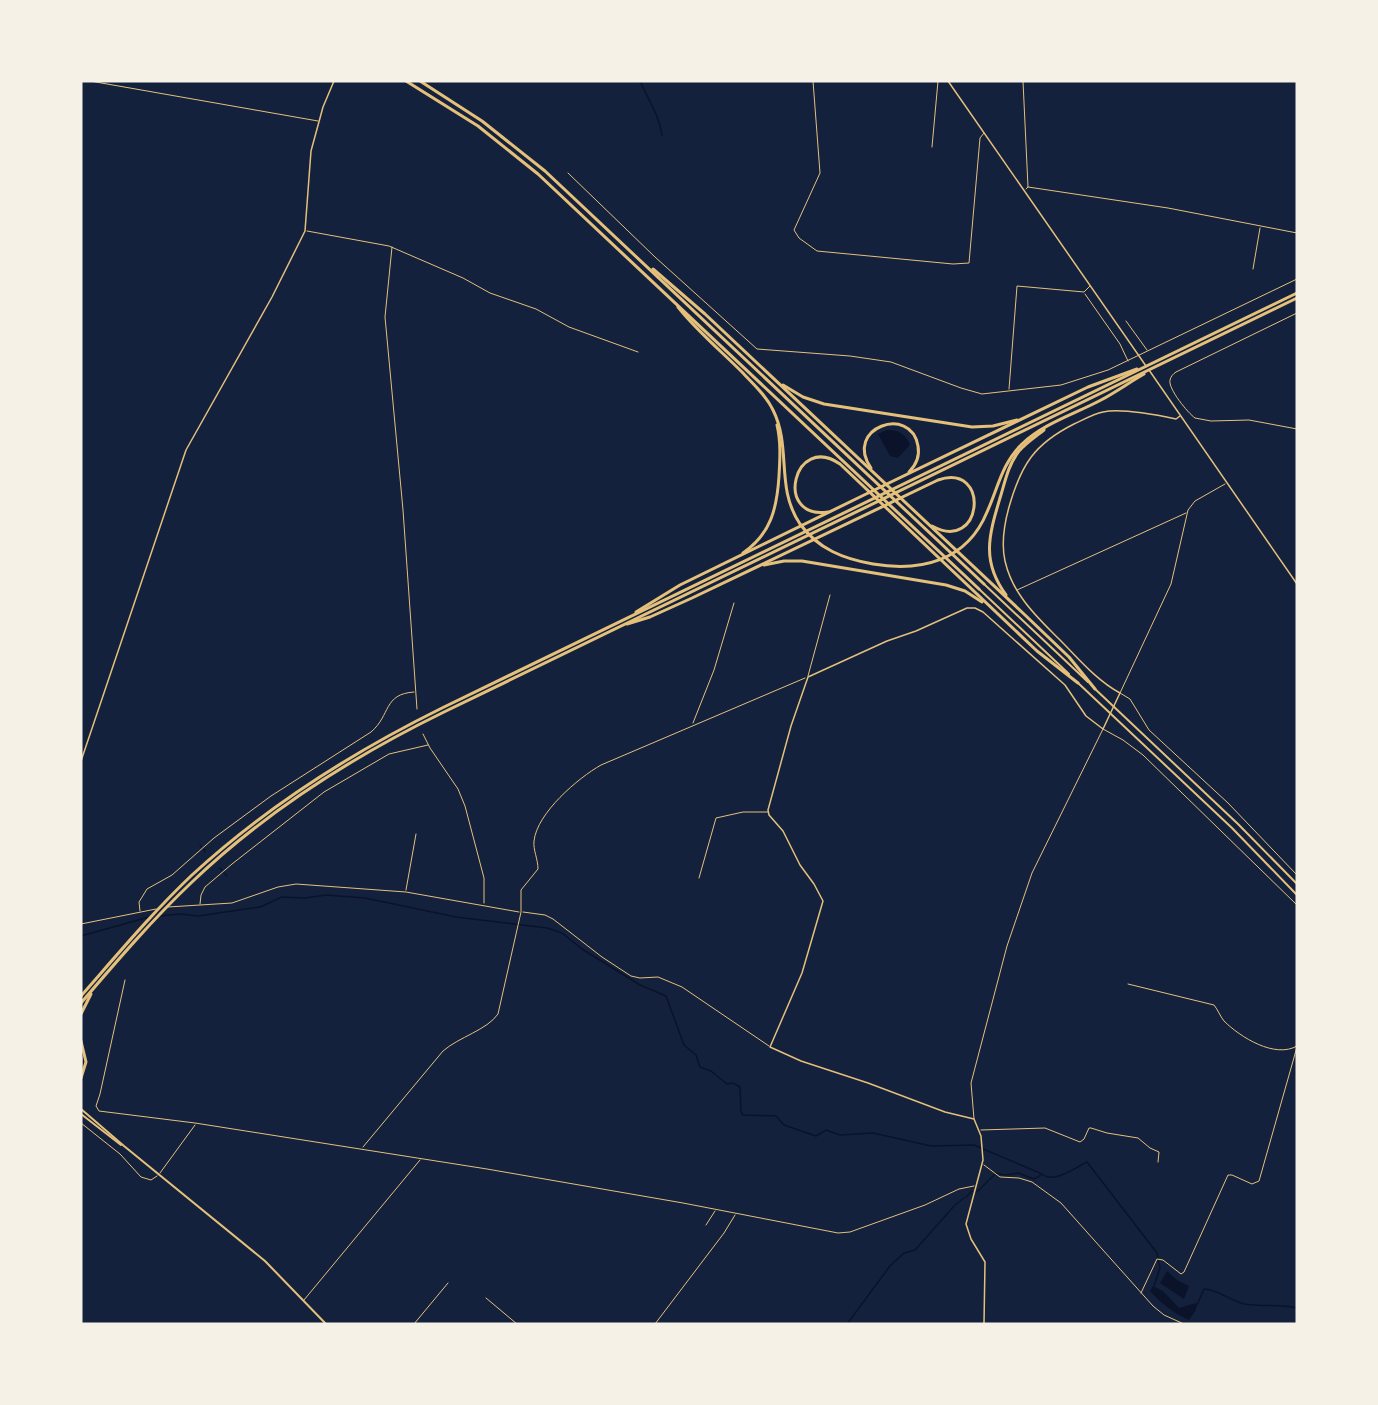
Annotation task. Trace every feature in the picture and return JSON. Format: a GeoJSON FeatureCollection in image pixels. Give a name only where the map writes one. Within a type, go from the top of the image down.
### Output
{"type":"FeatureCollection","features":[{"type":"Feature","properties":{"kind":"highway"},"geometry":{"type":"LineString","coordinates":[[406,81],[457,111],[518,156],[979,589]]}},
{"type":"Feature","properties":{"kind":"highway"},"geometry":{"type":"LineString","coordinates":[[420,81],[468,110],[524,152],[984,584]]}},
{"type":"Feature","properties":{"kind":"highway"},"geometry":{"type":"LineString","coordinates":[[639,258],[689,298],[1012,603],[1069,657],[1095,689]]}},
{"type":"Feature","properties":{"kind":"highway"},"geometry":{"type":"LineString","coordinates":[[900,488],[1297,293]]}},
{"type":"Feature","properties":{"kind":"highway"},"geometry":{"type":"LineString","coordinates":[[81,996],[136,932],[203,866],[252,824],[296,791],[344,760],[425,716],[624,619],[1297,298]]}},
{"type":"Feature","properties":{"kind":"highway"},"geometry":{"type":"LineString","coordinates":[[674,301],[756,386],[774,411],[783,439],[784,482],[788,501],[800,524],[832,552],[854,561],[904,567],[933,562],[951,554],[974,534],[984,519],[1003,470],[1013,454],[1031,436],[1102,400],[1158,365]]}},
{"type":"Feature","properties":{"kind":"highway"},"geometry":{"type":"LineString","coordinates":[[624,619],[670,590],[862,496],[1104,380],[1153,363]]}},
{"type":"Feature","properties":{"kind":"highway"},"geometry":{"type":"LineString","coordinates":[[772,377],[808,399],[853,409],[976,427],[998,426],[1028,416]]}},
{"type":"Feature","properties":{"kind":"highway"},"geometry":{"type":"LineString","coordinates":[[732,560],[761,538],[771,523],[775,510],[780,445],[774,411]]}},
{"type":"Feature","properties":{"kind":"highway"},"geometry":{"type":"LineString","coordinates":[[878,477],[867,462],[865,445],[875,429],[885,424],[904,427],[911,432],[919,447],[915,465],[902,477]]}},
{"type":"Feature","properties":{"kind":"highway"},"geometry":{"type":"LineString","coordinates":[[1012,603],[993,574],[989,558],[990,534],[1011,463],[1024,446],[1051,425]]}},
{"type":"Feature","properties":{"kind":"highway"},"geometry":{"type":"LineString","coordinates":[[843,506],[822,512],[813,511],[804,506],[796,496],[794,487],[796,474],[802,466],[810,460],[821,458],[840,464],[1051,663],[1078,683]]}},
{"type":"Feature","properties":{"kind":"highway"},"geometry":{"type":"LineString","coordinates":[[617,628],[659,614],[907,494],[945,478],[960,480],[972,491],[975,500],[974,512],[969,522],[961,528],[951,532],[942,531],[923,520]]}},
{"type":"Feature","properties":{"kind":"highway"},"geometry":{"type":"LineString","coordinates":[[81,1003],[144,931],[205,869],[298,795],[338,769],[416,726],[805,534]]}},
{"type":"Feature","properties":{"kind":"highway"},"geometry":{"type":"LineString","coordinates":[[750,571],[780,562],[808,561],[951,586],[971,595],[994,610]]}},
{"type":"Feature","properties":{"kind":"highway"},"geometry":{"type":"LineString","coordinates":[[81,1014],[100,981]]}},
{"type":"Feature","properties":{"kind":"highway"},"geometry":{"type":"LineString","coordinates":[[81,1041],[86,1064],[81,1078]]}},
{"type":"Feature","properties":{"kind":"highway"},"geometry":{"type":"LineString","coordinates":[[81,1057],[81,1072]]}},
{"type":"Feature","properties":{"kind":"main road"},"geometry":{"type":"LineString","coordinates":[[984,584],[1238,824],[1297,884]]}},
{"type":"Feature","properties":{"kind":"main road"},"geometry":{"type":"LineString","coordinates":[[979,589],[1232,828],[1297,895]]}},
{"type":"Feature","properties":{"kind":"main road"},"geometry":{"type":"LineString","coordinates":[[81,1109],[124,1146]]}},
{"type":"Feature","properties":{"kind":"main road"},"geometry":{"type":"LineString","coordinates":[[81,1114],[124,1146],[269,1264],[326,1324]]}},
{"type":"Feature","properties":{"kind":"street"},"geometry":{"type":"LineString","coordinates":[[90,81],[319,121]]}},
{"type":"Feature","properties":{"kind":"street"},"geometry":{"type":"LineString","coordinates":[[81,761],[186,450],[280,281],[305,231],[309,166],[324,102],[334,81]]}},
{"type":"Feature","properties":{"kind":"street"},"geometry":{"type":"LineString","coordinates":[[813,81],[820,173],[794,230],[806,244],[817,251],[953,264],[969,263],[980,138],[984,133]]}},
{"type":"Feature","properties":{"kind":"street"},"geometry":{"type":"LineString","coordinates":[[932,147],[938,81]]}},
{"type":"Feature","properties":{"kind":"street"},"geometry":{"type":"LineString","coordinates":[[948,81],[1160,386],[1183,414],[1227,483],[1297,584]]}},
{"type":"Feature","properties":{"kind":"street"},"geometry":{"type":"LineString","coordinates":[[1023,81],[1028,187]]}},
{"type":"Feature","properties":{"kind":"street"},"geometry":{"type":"LineString","coordinates":[[568,173],[655,257],[758,349],[850,356],[891,362],[975,393],[989,394],[1061,385],[1128,361],[1264,293],[1297,279]]}},
{"type":"Feature","properties":{"kind":"street"},"geometry":{"type":"LineString","coordinates":[[1024,190],[1028,187],[1168,208],[1297,233]]}},
{"type":"Feature","properties":{"kind":"street"},"geometry":{"type":"LineString","coordinates":[[1253,269],[1260,226]]}},
{"type":"Feature","properties":{"kind":"street"},"geometry":{"type":"LineString","coordinates":[[305,231],[392,247],[463,278],[490,293],[536,309],[569,327],[638,352]]}},
{"type":"Feature","properties":{"kind":"street"},"geometry":{"type":"LineString","coordinates":[[392,247],[385,317],[403,510],[417,709]]}},
{"type":"Feature","properties":{"kind":"street"},"geometry":{"type":"LineString","coordinates":[[1009,391],[1017,286],[1084,292]]}},
{"type":"Feature","properties":{"kind":"street"},"geometry":{"type":"LineString","coordinates":[[1084,292],[1090,286]]}},
{"type":"Feature","properties":{"kind":"street"},"geometry":{"type":"LineString","coordinates":[[1084,292],[1120,344],[1128,361]]}},
{"type":"Feature","properties":{"kind":"street"},"geometry":{"type":"LineString","coordinates":[[1297,313],[1173,374],[1170,380],[1170,386],[1192,417],[1211,421],[1250,420],[1297,429]]}},
{"type":"Feature","properties":{"kind":"street"},"geometry":{"type":"LineString","coordinates":[[1126,321],[1148,351]]}},
{"type":"Feature","properties":{"kind":"street"},"geometry":{"type":"LineString","coordinates":[[1188,411],[1176,419],[1119,411],[1100,412],[1059,432],[1039,447],[1022,468],[1015,485],[1003,533],[1005,561],[1016,590],[1032,612],[1090,671],[1105,684],[1130,699],[1149,730],[1228,803],[1297,875]]}},
{"type":"Feature","properties":{"kind":"street"},"geometry":{"type":"LineString","coordinates":[[984,1324],[985,1264],[966,1224],[983,1152],[979,1130],[974,1119],[971,1089],[975,1065],[1006,946],[1032,873],[1138,656],[1169,587],[1188,512],[1195,501],[1227,483]]}},
{"type":"Feature","properties":{"kind":"street"},"geometry":{"type":"LineString","coordinates":[[1016,590],[1188,512]]}},
{"type":"Feature","properties":{"kind":"street"},"geometry":{"type":"LineString","coordinates":[[768,812],[830,595]]}},
{"type":"Feature","properties":{"kind":"street"},"geometry":{"type":"LineString","coordinates":[[693,725],[714,670],[734,603]]}},
{"type":"Feature","properties":{"kind":"street"},"geometry":{"type":"LineString","coordinates":[[363,1149],[443,1051],[458,1039],[482,1028],[496,1017],[521,912],[521,890],[538,869],[534,842],[538,826],[568,789],[584,775],[601,765],[963,609],[972,608],[981,611],[1065,685],[1086,716],[1143,755],[1297,905]]}},
{"type":"Feature","properties":{"kind":"street"},"geometry":{"type":"LineString","coordinates":[[140,912],[139,902],[147,889],[172,875],[222,831],[271,795],[371,732],[380,723],[394,697],[403,693],[416,692]]}},
{"type":"Feature","properties":{"kind":"street"},"geometry":{"type":"LineString","coordinates":[[423,734],[454,783],[465,806],[484,878],[484,905]]}},
{"type":"Feature","properties":{"kind":"street"},"geometry":{"type":"LineString","coordinates":[[200,905],[201,895],[206,887],[324,792],[389,754],[428,745]]}},
{"type":"Feature","properties":{"kind":"street"},"geometry":{"type":"LineString","coordinates":[[699,878],[717,818],[743,812],[768,812]]}},
{"type":"Feature","properties":{"kind":"street"},"geometry":{"type":"LineString","coordinates":[[768,812],[783,831],[800,865],[823,901],[802,973],[770,1047]]}},
{"type":"Feature","properties":{"kind":"street"},"geometry":{"type":"LineString","coordinates":[[406,892],[416,834]]}},
{"type":"Feature","properties":{"kind":"street"},"geometry":{"type":"LineString","coordinates":[[81,924],[169,907],[236,903],[278,886],[296,884],[406,892],[549,916],[585,945],[632,976],[658,977],[682,987],[770,1047],[801,1061],[974,1119]]}},
{"type":"Feature","properties":{"kind":"street"},"geometry":{"type":"LineString","coordinates":[[125,980],[100,1094],[96,1103],[97,1109],[421,1158],[844,1233],[925,1204],[959,1189],[976,1187]]}},
{"type":"Feature","properties":{"kind":"street"},"geometry":{"type":"LineString","coordinates":[[1128,984],[1214,1005],[1225,1022],[1254,1042],[1266,1047],[1284,1050],[1297,1046]]}},
{"type":"Feature","properties":{"kind":"street"},"geometry":{"type":"LineString","coordinates":[[1142,1293],[1155,1260],[1160,1259],[1181,1274],[1184,1272],[1228,1175],[1256,1184],[1266,1159],[1297,1046]]}},
{"type":"Feature","properties":{"kind":"street"},"geometry":{"type":"LineString","coordinates":[[81,1123],[120,1154],[142,1178],[151,1180],[159,1174],[191,1132],[195,1123]]}},
{"type":"Feature","properties":{"kind":"street"},"geometry":{"type":"LineString","coordinates":[[979,1130],[1044,1128],[1080,1142],[1089,1128],[1124,1137],[1135,1137],[1159,1152],[1158,1162]]}},
{"type":"Feature","properties":{"kind":"street"},"geometry":{"type":"LineString","coordinates":[[304,1300],[421,1158]]}},
{"type":"Feature","properties":{"kind":"street"},"geometry":{"type":"LineString","coordinates":[[982,1164],[1004,1178],[1032,1182],[1061,1203],[1164,1315],[1184,1324]]}},
{"type":"Feature","properties":{"kind":"street"},"geometry":{"type":"LineString","coordinates":[[705,1226],[716,1209]]}},
{"type":"Feature","properties":{"kind":"street"},"geometry":{"type":"LineString","coordinates":[[655,1324],[724,1233],[736,1213]]}},
{"type":"Feature","properties":{"kind":"street"},"geometry":{"type":"LineString","coordinates":[[414,1324],[448,1283]]}},
{"type":"Feature","properties":{"kind":"street"},"geometry":{"type":"LineString","coordinates":[[486,1298],[517,1324]]}},
{"type":"Feature","properties":{"kind":"water"},"geometry":{"type":"Polygon","coordinates":[[[887,430],[902,433],[910,445],[898,458],[890,456],[878,434],[887,430]]]}},
{"type":"Feature","properties":{"kind":"water"},"geometry":{"type":"Polygon","coordinates":[[[1167,1271],[1177,1280],[1189,1286],[1184,1299],[1160,1283],[1167,1271]]]}},
{"type":"Feature","properties":{"kind":"water"},"geometry":{"type":"Polygon","coordinates":[[[1153,1286],[1163,1291],[1179,1308],[1196,1303],[1196,1310],[1189,1320],[1158,1300],[1150,1291],[1153,1286]]]}},
{"type":"Feature","properties":{"kind":"waterway"},"geometry":{"type":"LineString","coordinates":[[640,81],[656,114],[662,135]]}},
{"type":"Feature","properties":{"kind":"waterway"},"geometry":{"type":"LineString","coordinates":[[224,873],[227,876]]}},
{"type":"Feature","properties":{"kind":"waterway"},"geometry":{"type":"LineString","coordinates":[[160,916],[180,914],[198,916],[260,907],[282,897],[305,898],[326,895],[365,898],[456,917],[547,928],[562,933],[582,949],[640,985],[666,996],[684,1045],[696,1055],[700,1067],[711,1071],[727,1084],[733,1083],[740,1087],[743,1115],[776,1116],[784,1125],[816,1136],[826,1130],[840,1135],[873,1133],[931,1146],[974,1145],[1047,1177],[1064,1174],[1087,1162],[1157,1253],[1160,1268],[1154,1286]]}},
{"type":"Feature","properties":{"kind":"waterway"},"geometry":{"type":"LineString","coordinates":[[81,936],[149,917]]}},
{"type":"Feature","properties":{"kind":"waterway"},"geometry":{"type":"LineString","coordinates":[[977,1192],[996,1173],[1005,1175],[1018,1173],[1034,1179],[1041,1175]]}},
{"type":"Feature","properties":{"kind":"waterway"},"geometry":{"type":"LineString","coordinates":[[966,1197],[972,1191]]}},
{"type":"Feature","properties":{"kind":"waterway"},"geometry":{"type":"LineString","coordinates":[[847,1324],[890,1266],[904,1253],[915,1250],[964,1198]]}},
{"type":"Feature","properties":{"kind":"waterway"},"geometry":{"type":"LineString","coordinates":[[1196,1307],[1204,1289],[1244,1304],[1297,1308]]}}]}
